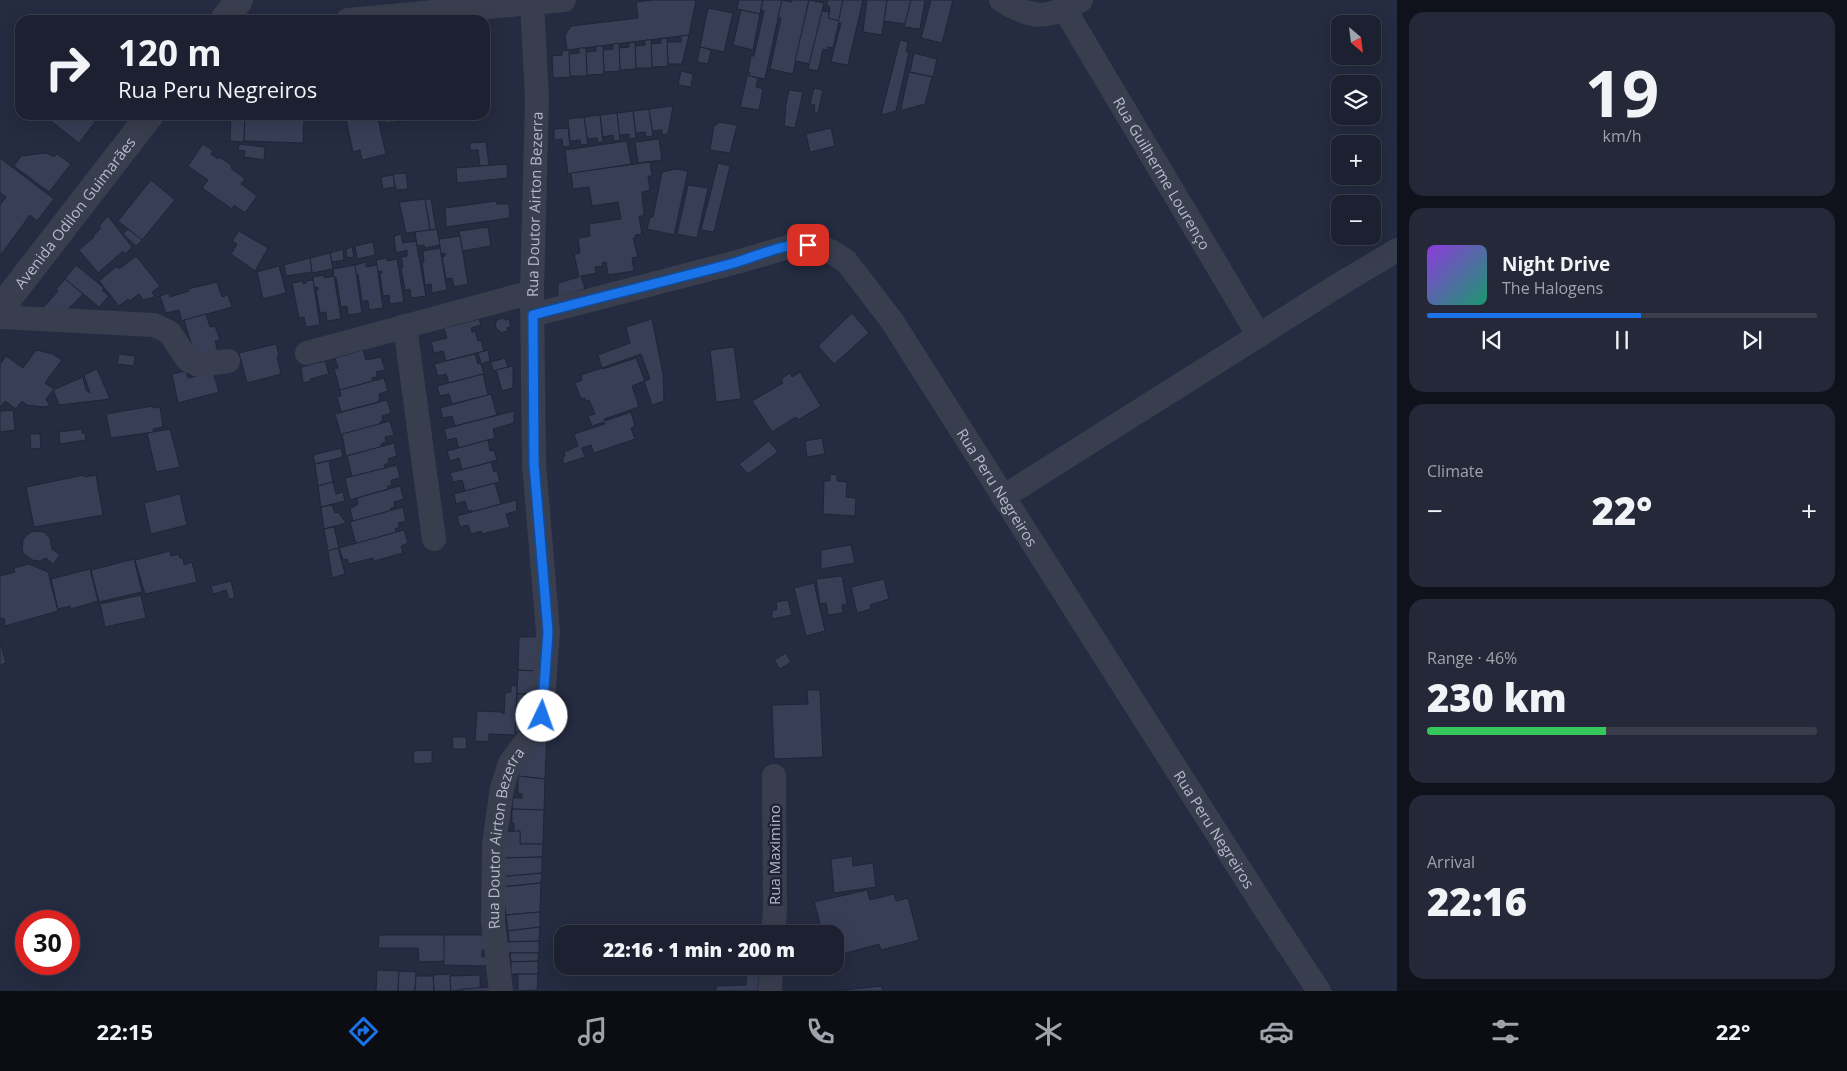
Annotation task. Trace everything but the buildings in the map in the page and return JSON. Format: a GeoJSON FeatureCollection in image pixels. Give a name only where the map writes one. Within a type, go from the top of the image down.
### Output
{"type":"FeatureCollection","features":[{"type":"Feature","properties":{"kind":"street"},"geometry":{"type":"LineString","coordinates":[[228,15],[239,0]]}},
{"type":"Feature","properties":{"kind":"street"},"geometry":{"type":"LineString","coordinates":[[406,15],[564,0]]}},
{"type":"Feature","properties":{"kind":"street"},"geometry":{"type":"LineString","coordinates":[[1001,0],[1019,11],[1040,16],[1073,5]]}},
{"type":"Feature","properties":{"kind":"street","name":"Rua Doutor Airton Bezerra"},"geometry":{"type":"LineString","coordinates":[[501,991],[493,921],[494,844],[502,788],[510,764],[538,726],[542,716],[548,632],[534,464],[532,304],[537,98],[532,4]]}},
{"type":"Feature","properties":{"kind":"street","name":"Rua Guilherme Lourenço"},"geometry":{"type":"LineString","coordinates":[[1073,5],[1260,336]]}},
{"type":"Feature","properties":{"kind":"street","name":"Avenida Odilon Guimarães"},"geometry":{"type":"LineString","coordinates":[[0,309],[146,120]]}},
{"type":"Feature","properties":{"kind":"street","name":"Rua Peru Negreiros"},"geometry":{"type":"LineString","coordinates":[[307,353],[405,326],[532,304],[737,262],[798,244],[819,246],[830,251],[846,262],[892,321],[1256,896],[1319,991]]}},
{"type":"Feature","properties":{"kind":"street"},"geometry":{"type":"LineString","coordinates":[[1003,497],[1397,250]]}},
{"type":"Feature","properties":{"kind":"street"},"geometry":{"type":"LineString","coordinates":[[0,317],[154,325],[169,332],[188,360],[199,365],[228,361]]}},
{"type":"Feature","properties":{"kind":"street"},"geometry":{"type":"LineString","coordinates":[[405,326],[434,539]]}},
{"type":"Feature","properties":{"kind":"street","name":"Rua Maximino"},"geometry":{"type":"LineString","coordinates":[[773,925],[774,776]]}},
{"type":"Feature","properties":{"kind":"street"},"geometry":{"type":"LineString","coordinates":[[770,991],[771,975]]}},
{"type":"Feature","properties":{"kind":"route"},"geometry":{"type":"LineString","coordinates":[[542,716],[548,632],[534,464],[533,315],[737,262],[780,248],[798,244],[808,245]]}}]}
